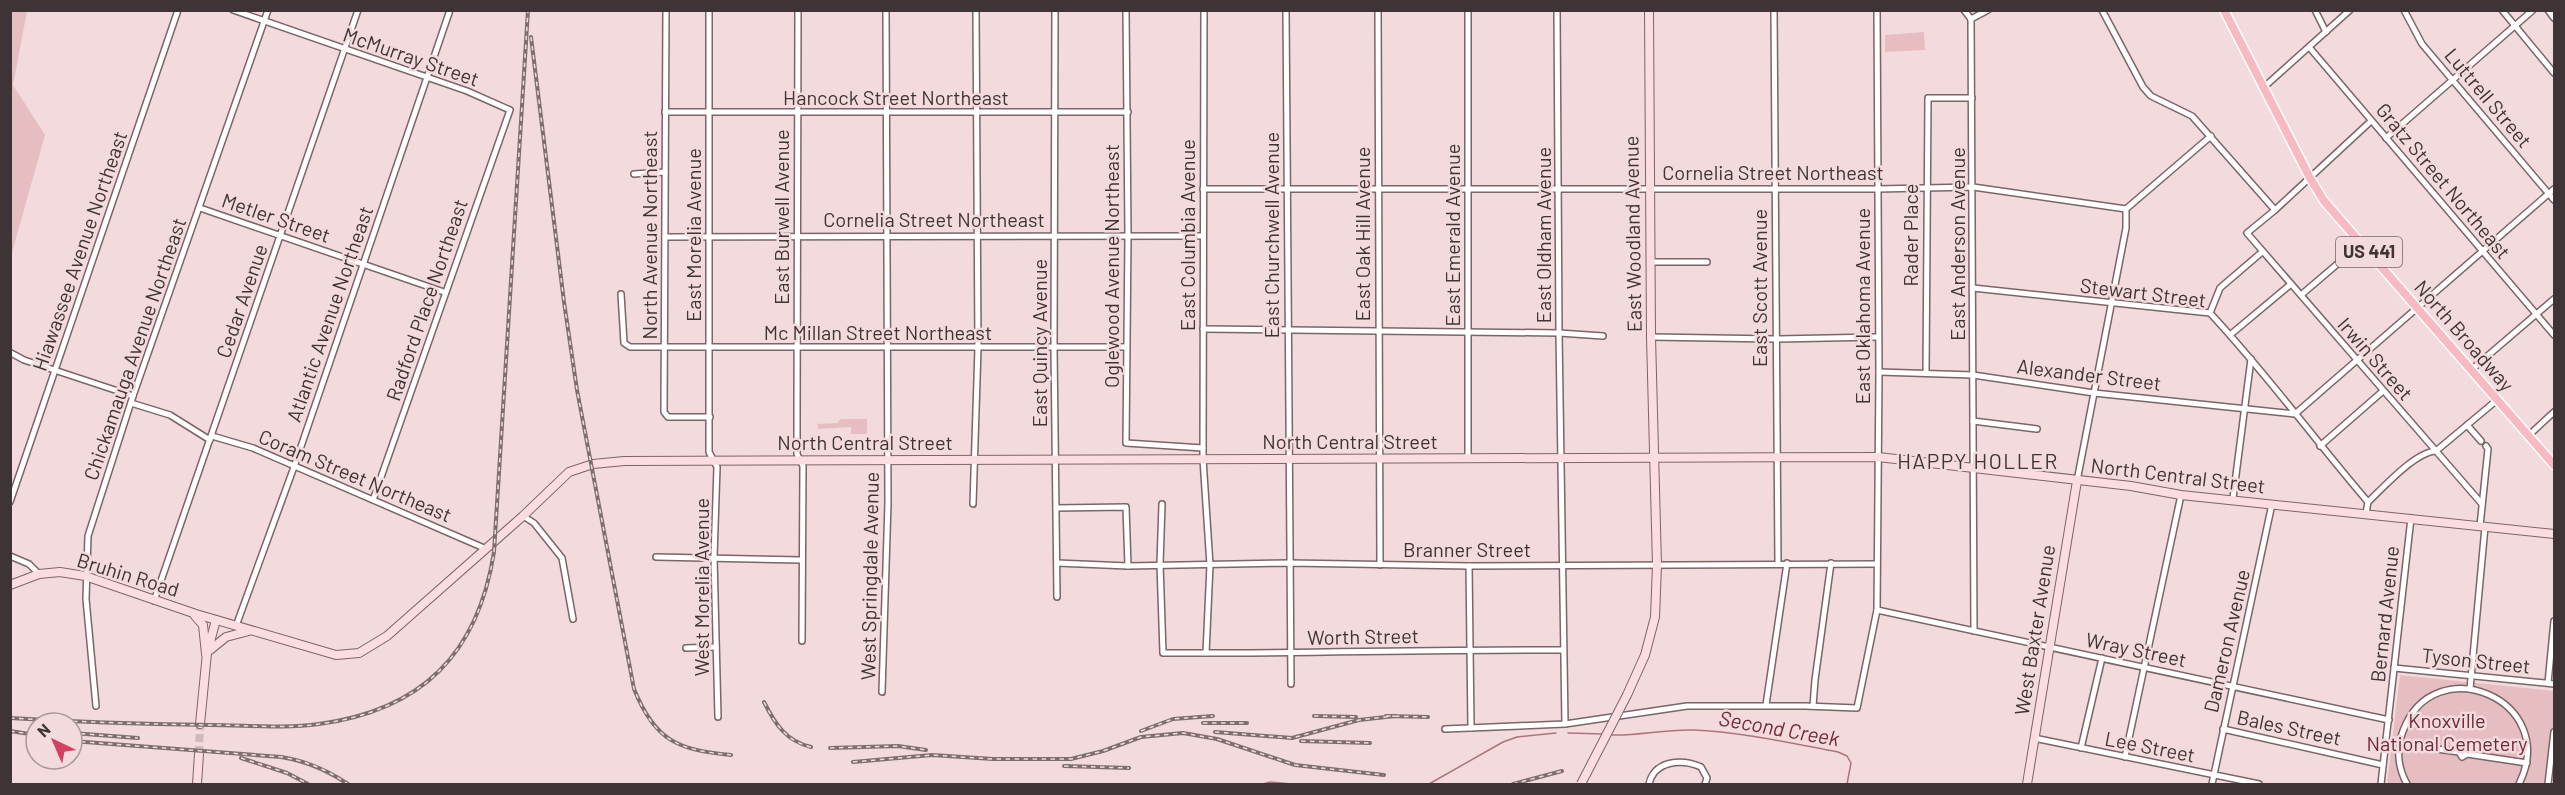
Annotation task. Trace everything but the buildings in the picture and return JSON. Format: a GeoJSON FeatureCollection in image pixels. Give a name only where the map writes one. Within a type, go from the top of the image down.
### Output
{"type":"FeatureCollection","features":[{"type":"Feature","properties":{"kind":"main road","name":"East Woodland Avenue"},"geometry":{"type":"LineString","coordinates":[[1581,784],[1627,696],[1645,655],[1654,616],[1657,565],[1651,337],[1649,10]]}},
{"type":"Feature","properties":{"kind":"main road","name":"North Broadway"},"geometry":{"type":"LineString","coordinates":[[2224,10],[2310,178],[2325,201],[2554,465]]}},
{"type":"Feature","properties":{"kind":"main road","name":"North Central Street"},"geometry":{"type":"LineString","coordinates":[[216,620],[336,655],[359,653],[387,636],[484,548],[523,516],[569,472],[593,464],[624,460],[1878,457],[2131,486],[2181,495],[2233,498],[2554,534]]}},
{"type":"Feature","properties":{"kind":"main road","name":"West Baxter Avenue"},"geometry":{"type":"LineString","coordinates":[[2027,784],[2077,481]]}},
{"type":"Feature","properties":{"kind":"main road","name":"Bruhin Road"},"geometry":{"type":"LineString","coordinates":[[10,585],[39,574],[60,573],[85,576],[216,620]]}},
{"type":"Feature","properties":{"kind":"main road"},"geometry":{"type":"LineString","coordinates":[[191,613],[204,625],[207,656]]}},
{"type":"Feature","properties":{"kind":"main road"},"geometry":{"type":"LineString","coordinates":[[200,724],[207,656],[216,620]]}},
{"type":"Feature","properties":{"kind":"main road"},"geometry":{"type":"LineString","coordinates":[[207,656],[226,637],[252,631]]}},
{"type":"Feature","properties":{"kind":"main road"},"geometry":{"type":"LineString","coordinates":[[197,784],[199,754]]}},
{"type":"Feature","properties":{"kind":"street","name":"Hiawassee Avenue Northeast"},"geometry":{"type":"LineString","coordinates":[[10,502],[14,483],[178,10]]}},
{"type":"Feature","properties":{"kind":"street","name":"McMurray Street"},"geometry":{"type":"LineString","coordinates":[[233,10],[467,91],[510,110]]}},
{"type":"Feature","properties":{"kind":"street","name":"Chickamauga Avenue Northeast"},"geometry":{"type":"LineString","coordinates":[[96,706],[85,576],[87,536],[268,10]]}},
{"type":"Feature","properties":{"kind":"street","name":"Cedar Avenue"},"geometry":{"type":"LineString","coordinates":[[154,601],[358,10]]}},
{"type":"Feature","properties":{"kind":"street","name":"Atlantic Avenue Northeast"},"geometry":{"type":"LineString","coordinates":[[236,626],[294,467],[450,10]]}},
{"type":"Feature","properties":{"kind":"street","name":"North Avenue Northeast"},"geometry":{"type":"LineString","coordinates":[[666,10],[664,414],[668,417],[710,417]]}},
{"type":"Feature","properties":{"kind":"street","name":"East Morelia Avenue"},"geometry":{"type":"LineString","coordinates":[[709,10],[709,347],[710,452],[713,459]]}},
{"type":"Feature","properties":{"kind":"street","name":"East Burwell Avenue"},"geometry":{"type":"LineString","coordinates":[[798,10],[797,454],[803,466],[802,641]]}},
{"type":"Feature","properties":{"kind":"street","name":"West Springdale Avenue"},"geometry":{"type":"LineString","coordinates":[[882,692],[886,593],[887,460],[886,10]]}},
{"type":"Feature","properties":{"kind":"street"},"geometry":{"type":"LineString","coordinates":[[973,504],[978,348],[976,10]]}},
{"type":"Feature","properties":{"kind":"street","name":"East Quincy Avenue"},"geometry":{"type":"LineString","coordinates":[[1055,10],[1054,348],[1057,597]]}},
{"type":"Feature","properties":{"kind":"street","name":"Oglewood Avenue Northeast"},"geometry":{"type":"LineString","coordinates":[[1126,10],[1128,112],[1126,443],[1203,448]]}},
{"type":"Feature","properties":{"kind":"street","name":"East Columbia Avenue"},"geometry":{"type":"LineString","coordinates":[[1203,10],[1203,459],[1210,565],[1206,653]]}},
{"type":"Feature","properties":{"kind":"street","name":"East Churchwell Avenue"},"geometry":{"type":"LineString","coordinates":[[1286,10],[1288,459],[1292,684]]}},
{"type":"Feature","properties":{"kind":"street","name":"East Oak Hill Avenue"},"geometry":{"type":"LineString","coordinates":[[1378,10],[1380,565]]}},
{"type":"Feature","properties":{"kind":"street","name":"East Emerald Avenue"},"geometry":{"type":"LineString","coordinates":[[1468,10],[1468,459]]}},
{"type":"Feature","properties":{"kind":"street","name":"East Oldham Avenue"},"geometry":{"type":"LineString","coordinates":[[1557,10],[1565,724]]}},
{"type":"Feature","properties":{"kind":"street","name":"East Scott Avenue"},"geometry":{"type":"LineString","coordinates":[[1774,10],[1778,563]]}},
{"type":"Feature","properties":{"kind":"street","name":"East Oklahoma Avenue"},"geometry":{"type":"LineString","coordinates":[[1813,706],[1857,708],[1877,610],[1879,372],[1877,337],[1877,10]]}},
{"type":"Feature","properties":{"kind":"street"},"geometry":{"type":"LineString","coordinates":[[1964,10],[1971,19],[1988,10]]}},
{"type":"Feature","properties":{"kind":"street"},"geometry":{"type":"LineString","coordinates":[[2102,10],[2143,87],[2151,96],[2192,116],[2275,210],[2371,121]]}},
{"type":"Feature","properties":{"kind":"street"},"geometry":{"type":"LineString","coordinates":[[2315,10],[2326,32]]}},
{"type":"Feature","properties":{"kind":"street"},"geometry":{"type":"LineString","coordinates":[[2263,88],[2350,10]]}},
{"type":"Feature","properties":{"kind":"street","name":"Luttrell Street"},"geometry":{"type":"LineString","coordinates":[[2404,10],[2422,44],[2554,200]]}},
{"type":"Feature","properties":{"kind":"street"},"geometry":{"type":"LineString","coordinates":[[2502,10],[2554,73]]}},
{"type":"Feature","properties":{"kind":"street"},"geometry":{"type":"LineString","coordinates":[[2386,138],[2533,10]]}},
{"type":"Feature","properties":{"kind":"street"},"geometry":{"type":"LineString","coordinates":[[2548,10],[2554,18]]}},
{"type":"Feature","properties":{"kind":"street","name":"East Anderson Avenue"},"geometry":{"type":"LineString","coordinates":[[1971,19],[1974,631]]}},
{"type":"Feature","properties":{"kind":"street","name":"Gratz Street Northeast"},"geometry":{"type":"LineString","coordinates":[[2309,47],[2554,335]]}},
{"type":"Feature","properties":{"kind":"street","name":"Rader Place"},"geometry":{"type":"LineString","coordinates":[[1926,372],[1928,98],[1972,98]]}},
{"type":"Feature","properties":{"kind":"street","name":"Radford Place Northeast"},"geometry":{"type":"LineString","coordinates":[[373,500],[444,292],[510,110]]}},
{"type":"Feature","properties":{"kind":"street","name":"Hancock Street Northeast"},"geometry":{"type":"LineString","coordinates":[[665,112],[1128,112]]}},
{"type":"Feature","properties":{"kind":"street"},"geometry":{"type":"LineString","coordinates":[[2077,481],[2109,303],[2126,228],[2126,209],[2211,136]]}},
{"type":"Feature","properties":{"kind":"street"},"geometry":{"type":"LineString","coordinates":[[634,174],[665,172]]}},
{"type":"Feature","properties":{"kind":"street","name":"Cornelia Street Northeast"},"geometry":{"type":"LineString","coordinates":[[1203,189],[1973,187],[2126,209]]}},
{"type":"Feature","properties":{"kind":"street"},"geometry":{"type":"LineString","coordinates":[[2295,414],[2554,189]]}},
{"type":"Feature","properties":{"kind":"street","name":"Metler Street"},"geometry":{"type":"LineString","coordinates":[[200,208],[444,292]]}},
{"type":"Feature","properties":{"kind":"street","name":"Irwin Street"},"geometry":{"type":"LineString","coordinates":[[2275,210],[2247,233],[2482,504]]}},
{"type":"Feature","properties":{"kind":"street","name":"Cornelia Street Northeast"},"geometry":{"type":"LineString","coordinates":[[664,237],[1203,236]]}},
{"type":"Feature","properties":{"kind":"street"},"geometry":{"type":"LineString","coordinates":[[2301,296],[2362,243]]}},
{"type":"Feature","properties":{"kind":"street"},"geometry":{"type":"LineString","coordinates":[[2210,313],[2220,288],[2262,252]]}},
{"type":"Feature","properties":{"kind":"street"},"geometry":{"type":"LineString","coordinates":[[1650,261],[1707,262]]}},
{"type":"Feature","properties":{"kind":"street"},"geometry":{"type":"LineString","coordinates":[[2230,335],[2290,284]]}},
{"type":"Feature","properties":{"kind":"street","name":"Stewart Street"},"geometry":{"type":"LineString","coordinates":[[1973,288],[2210,313],[2251,359],[2368,502]]}},
{"type":"Feature","properties":{"kind":"street","name":"Mc Millan Street Northeast"},"geometry":{"type":"LineString","coordinates":[[621,294],[624,343],[630,347],[1126,347]]}},
{"type":"Feature","properties":{"kind":"street"},"geometry":{"type":"LineString","coordinates":[[2471,370],[2554,299]]}},
{"type":"Feature","properties":{"kind":"street"},"geometry":{"type":"LineString","coordinates":[[1203,329],[1468,334],[1559,333],[1603,336]]}},
{"type":"Feature","properties":{"kind":"street"},"geometry":{"type":"LineString","coordinates":[[1651,337],[1775,339],[1877,337]]}},
{"type":"Feature","properties":{"kind":"street","name":"Coram Street Northeast"},"geometry":{"type":"LineString","coordinates":[[11,353],[170,415],[211,438],[253,448],[484,548]]}},
{"type":"Feature","properties":{"kind":"street"},"geometry":{"type":"LineString","coordinates":[[2233,498],[2251,359]]}},
{"type":"Feature","properties":{"kind":"street","name":"Alexander Street"},"geometry":{"type":"LineString","coordinates":[[1879,372],[1973,375],[2094,393],[2295,414]]}},
{"type":"Feature","properties":{"kind":"street"},"geometry":{"type":"LineString","coordinates":[[2320,446],[2383,391]]}},
{"type":"Feature","properties":{"kind":"street"},"geometry":{"type":"LineString","coordinates":[[2366,513],[2368,502],[2427,452],[2436,451],[2497,400]]}},
{"type":"Feature","properties":{"kind":"street"},"geometry":{"type":"LineString","coordinates":[[2528,436],[2554,412]]}},
{"type":"Feature","properties":{"kind":"street"},"geometry":{"type":"LineString","coordinates":[[1972,421],[2037,429]]}},
{"type":"Feature","properties":{"kind":"street"},"geometry":{"type":"LineString","coordinates":[[2467,425],[2481,441]]}},
{"type":"Feature","properties":{"kind":"street"},"geometry":{"type":"LineString","coordinates":[[2470,689],[2483,527],[2482,504],[2488,449],[2486,446]]}},
{"type":"Feature","properties":{"kind":"street","name":"West Morelia Avenue"},"geometry":{"type":"LineString","coordinates":[[713,459],[717,467],[714,557],[718,717]]}},
{"type":"Feature","properties":{"kind":"street"},"geometry":{"type":"LineString","coordinates":[[2125,757],[2146,668],[2181,495]]}},
{"type":"Feature","properties":{"kind":"street"},"geometry":{"type":"LineString","coordinates":[[1160,564],[1162,504]]}},
{"type":"Feature","properties":{"kind":"street","name":"Dameron Avenue"},"geometry":{"type":"LineString","coordinates":[[2212,784],[2272,504]]}},
{"type":"Feature","properties":{"kind":"street"},"geometry":{"type":"LineString","coordinates":[[1056,508],[1126,507],[1128,566]]}},
{"type":"Feature","properties":{"kind":"street"},"geometry":{"type":"LineString","coordinates":[[523,516],[534,523],[562,558],[573,620]]}},
{"type":"Feature","properties":{"kind":"street","name":"Bernard Avenue"},"geometry":{"type":"LineString","coordinates":[[2381,784],[2411,517]]}},
{"type":"Feature","properties":{"kind":"street"},"geometry":{"type":"LineString","coordinates":[[10,556],[29,564],[39,574]]}},
{"type":"Feature","properties":{"kind":"street"},"geometry":{"type":"LineString","coordinates":[[656,557],[801,560]]}},
{"type":"Feature","properties":{"kind":"street","name":"Branner Street"},"geometry":{"type":"LineString","coordinates":[[1057,563],[1128,566],[1290,563],[1468,566],[1877,564]]}},
{"type":"Feature","properties":{"kind":"street"},"geometry":{"type":"LineString","coordinates":[[1445,729],[1565,724],[1687,706],[1813,706],[1831,563]]}},
{"type":"Feature","properties":{"kind":"street","name":"Worth Street"},"geometry":{"type":"LineString","coordinates":[[1160,564],[1163,653],[1292,654],[1470,649],[1563,650]]}},
{"type":"Feature","properties":{"kind":"street"},"geometry":{"type":"LineString","coordinates":[[1766,705],[1787,564]]}},
{"type":"Feature","properties":{"kind":"street"},"geometry":{"type":"LineString","coordinates":[[1468,566],[1471,728]]}},
{"type":"Feature","properties":{"kind":"street","name":"Wray Street"},"geometry":{"type":"LineString","coordinates":[[1877,610],[2389,720]]}},
{"type":"Feature","properties":{"kind":"street"},"geometry":{"type":"LineString","coordinates":[[2551,684],[2554,621]]}},
{"type":"Feature","properties":{"kind":"street"},"geometry":{"type":"LineString","coordinates":[[687,648],[716,647]]}},
{"type":"Feature","properties":{"kind":"street"},"geometry":{"type":"LineString","coordinates":[[2080,748],[2102,658]]}},
{"type":"Feature","properties":{"kind":"street","name":"Tyson Street"},"geometry":{"type":"LineString","coordinates":[[2394,668],[2551,684]]}},
{"type":"Feature","properties":{"kind":"street"},"geometry":{"type":"LineString","coordinates":[[2407,784],[2400,768],[2399,744],[2405,725],[2423,702],[2440,693],[2470,689],[2488,693],[2511,710],[2525,734],[2527,762],[2519,784]]}},
{"type":"Feature","properties":{"kind":"street","name":"Bales Street"},"geometry":{"type":"LineString","coordinates":[[2223,729],[2383,765]]}},
{"type":"Feature","properties":{"kind":"street"},"geometry":{"type":"LineString","coordinates":[[2548,784],[2554,732]]}},
{"type":"Feature","properties":{"kind":"street","name":"Lee Street"},"geometry":{"type":"LineString","coordinates":[[2034,738],[2259,784]]}},
{"type":"Feature","properties":{"kind":"street"},"geometry":{"type":"LineString","coordinates":[[2399,744],[2459,752],[2464,749],[2467,754],[2527,762]]}},
{"type":"Feature","properties":{"kind":"street"},"geometry":{"type":"LineString","coordinates":[[1649,784],[1655,770],[1666,763],[1696,765],[1705,770],[1705,784]]}},
{"type":"Feature","properties":{"kind":"green space"},"geometry":{"type":"Polygon","coordinates":[[[11,10],[27,11],[13,85],[45,135],[11,256],[11,10]]]}},
{"type":"Feature","properties":{"kind":"green space"},"geometry":{"type":"Polygon","coordinates":[[[1924,32],[1925,50],[1885,52],[1885,35],[1924,32]]]}},
{"type":"Feature","properties":{"kind":"green space"},"geometry":{"type":"Polygon","coordinates":[[[817,419],[818,424],[837,423],[841,419],[867,419],[867,434],[851,434],[851,427],[818,429],[817,419]]]}},
{"type":"Feature","properties":{"kind":"green space","name":"Knoxville National Cemetery"},"geometry":{"type":"Polygon","coordinates":[[[2400,675],[2554,691],[2554,784],[2387,784],[2400,675]]]}},
{"type":"Feature","properties":{"kind":"waterway","name":"Second Creek"},"geometry":{"type":"LineString","coordinates":[[1611,735],[1683,730],[1711,731],[1766,738],[1838,752],[1847,756],[1851,763],[1847,784]]}},
{"type":"Feature","properties":{"kind":"waterway","name":"Second Creek"},"geometry":{"type":"LineString","coordinates":[[1429,784],[1503,742],[1517,737],[1556,733]]}},
{"type":"Feature","properties":{"kind":"waterway","name":"Second Creek"},"geometry":{"type":"LineString","coordinates":[[1568,733],[1603,734]]}},
{"type":"Feature","properties":{"kind":"waterway","name":"Second Creek"},"geometry":{"type":"LineString","coordinates":[[1263,784],[1270,782],[1292,784]]}},
{"type":"Feature","properties":{"kind":"tunnel"},"geometry":{"type":"LineString","coordinates":[[199,754],[200,724]]}},
{"type":"Feature","properties":{"kind":"railway"},"geometry":{"type":"LineString","coordinates":[[10,718],[110,723],[265,726],[319,724],[355,717],[388,706],[415,690],[439,671],[459,648],[474,620],[486,588],[494,552],[528,10]]}},
{"type":"Feature","properties":{"kind":"railway"},"geometry":{"type":"LineString","coordinates":[[531,37],[577,390],[634,689],[651,721],[671,740],[696,750],[731,755]]}},
{"type":"Feature","properties":{"kind":"railway"},"geometry":{"type":"LineString","coordinates":[[764,702],[772,717],[788,736],[811,747]]}},
{"type":"Feature","properties":{"kind":"railway"},"geometry":{"type":"LineString","coordinates":[[1141,731],[1173,719],[1213,716]]}},
{"type":"Feature","properties":{"kind":"railway"},"geometry":{"type":"LineString","coordinates":[[1314,716],[1356,717]]}},
{"type":"Feature","properties":{"kind":"railway"},"geometry":{"type":"LineString","coordinates":[[1386,716],[1428,717]]}},
{"type":"Feature","properties":{"kind":"railway"},"geometry":{"type":"LineString","coordinates":[[1215,732],[1292,738],[1359,720],[1395,716]]}},
{"type":"Feature","properties":{"kind":"railway"},"geometry":{"type":"LineString","coordinates":[[1203,723],[1247,723]]}},
{"type":"Feature","properties":{"kind":"railway"},"geometry":{"type":"LineString","coordinates":[[10,731],[24,733]]}},
{"type":"Feature","properties":{"kind":"railway"},"geometry":{"type":"LineString","coordinates":[[853,762],[932,755],[993,759],[1071,759],[1103,751],[1141,737],[1183,733],[1217,739],[1295,765],[1384,775]]}},
{"type":"Feature","properties":{"kind":"railway"},"geometry":{"type":"LineString","coordinates":[[84,734],[138,738]]}},
{"type":"Feature","properties":{"kind":"railway"},"geometry":{"type":"LineString","coordinates":[[1301,741],[1370,743]]}},
{"type":"Feature","properties":{"kind":"railway"},"geometry":{"type":"LineString","coordinates":[[84,742],[281,757],[316,767],[348,784]]}},
{"type":"Feature","properties":{"kind":"railway"},"geometry":{"type":"LineString","coordinates":[[830,748],[898,746],[926,750]]}},
{"type":"Feature","properties":{"kind":"railway"},"geometry":{"type":"LineString","coordinates":[[241,758],[287,773],[308,784]]}},
{"type":"Feature","properties":{"kind":"railway"},"geometry":{"type":"LineString","coordinates":[[1064,766],[1129,768]]}},
{"type":"Feature","properties":{"kind":"railway"},"geometry":{"type":"LineString","coordinates":[[1513,784],[1562,771]]}},
{"type":"Feature","properties":{"kind":"district","name":"HAPPY HOLLER"},"geometry":{"type":"Point","coordinates":[1978,462]}}]}
